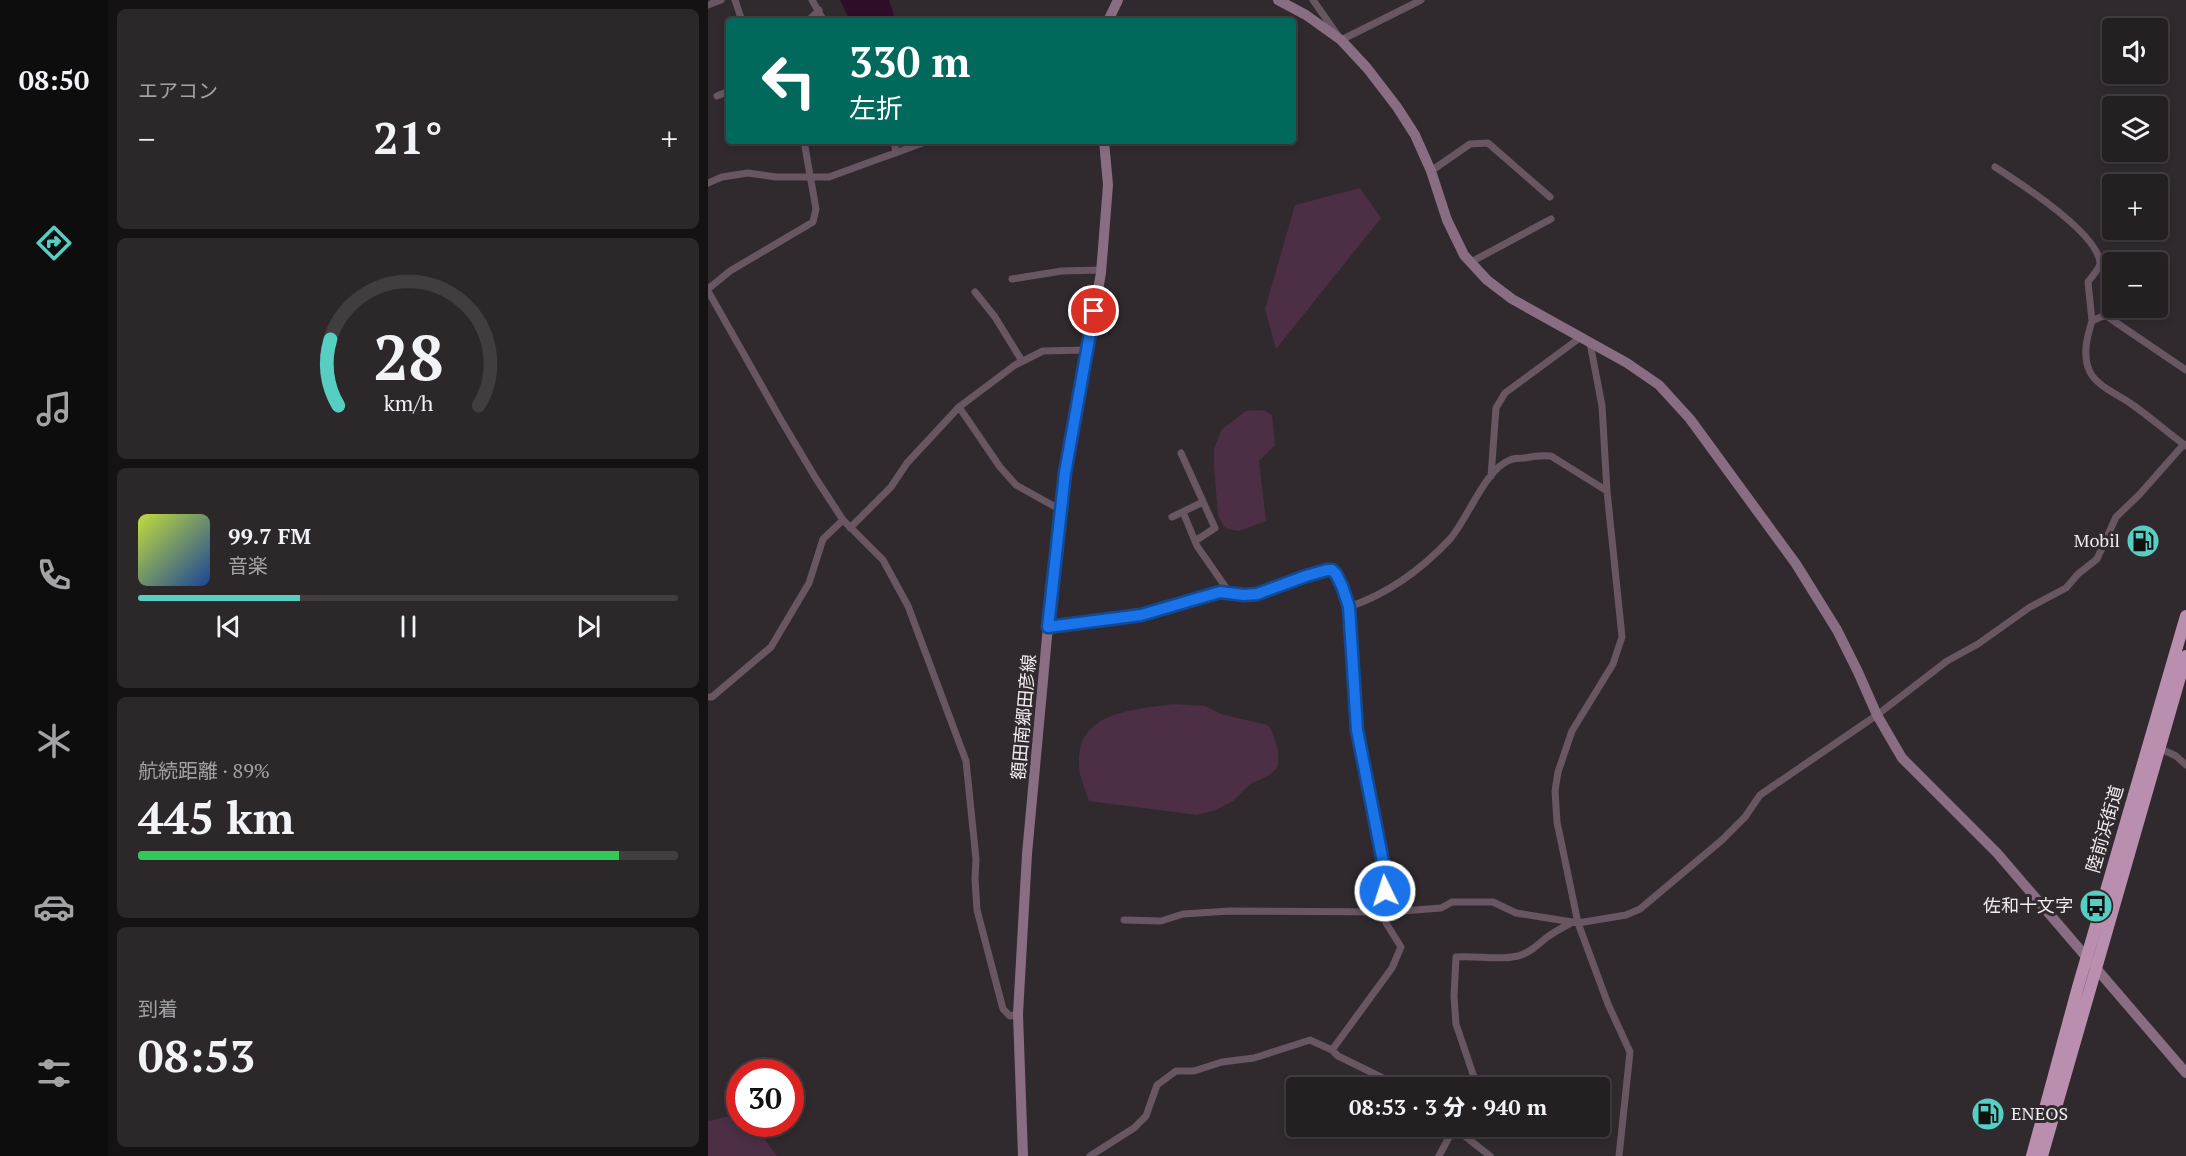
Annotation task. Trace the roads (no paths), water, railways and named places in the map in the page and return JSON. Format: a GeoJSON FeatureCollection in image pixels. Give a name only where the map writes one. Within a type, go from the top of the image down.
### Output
{"type":"FeatureCollection","features":[{"type":"Feature","properties":{"kind":"highway","name":"陸前浜街道"},"geometry":{"type":"LineString","coordinates":[[2031,1156],[2186,616]]}},
{"type":"Feature","properties":{"kind":"highway","name":"陸前浜街道"},"geometry":{"type":"LineString","coordinates":[[2042,1156],[2186,656]]}},
{"type":"Feature","properties":{"kind":"street"},"geometry":{"type":"LineString","coordinates":[[708,5],[721,0]]}},
{"type":"Feature","properties":{"kind":"street"},"geometry":{"type":"LineString","coordinates":[[735,0],[741,18]]}},
{"type":"Feature","properties":{"kind":"street"},"geometry":{"type":"LineString","coordinates":[[812,0],[823,18]]}},
{"type":"Feature","properties":{"kind":"street"},"geometry":{"type":"LineString","coordinates":[[1109,18],[1118,0]]}},
{"type":"Feature","properties":{"kind":"street"},"geometry":{"type":"LineString","coordinates":[[1278,0],[1306,15],[1341,40]]}},
{"type":"Feature","properties":{"kind":"street"},"geometry":{"type":"LineString","coordinates":[[1306,15],[1314,0],[1341,40],[1397,106],[1415,135],[1431,171],[1447,220],[1464,255],[1487,280],[1512,299],[1627,363],[1659,385],[1690,419],[1796,564],[1836,630],[1877,715],[1902,758],[1997,853],[2186,1073]]}},
{"type":"Feature","properties":{"kind":"street"},"geometry":{"type":"LineString","coordinates":[[1341,40],[1421,0]]}},
{"type":"Feature","properties":{"kind":"street"},"geometry":{"type":"LineString","coordinates":[[811,18],[819,10]]}},
{"type":"Feature","properties":{"kind":"street"},"geometry":{"type":"LineString","coordinates":[[717,96],[726,92]]}},
{"type":"Feature","properties":{"kind":"street"},"geometry":{"type":"LineString","coordinates":[[1431,171],[1470,144],[1488,143],[1550,197]]}},
{"type":"Feature","properties":{"kind":"street"},"geometry":{"type":"LineString","coordinates":[[805,144],[816,209],[813,222],[730,271],[708,290],[781,420],[843,520],[883,560],[908,606],[966,761],[976,859],[977,910],[1003,1009],[1010,1016],[1018,1014]]}},
{"type":"Feature","properties":{"kind":"street"},"geometry":{"type":"LineString","coordinates":[[894,144],[896,153]]}},
{"type":"Feature","properties":{"kind":"street"},"geometry":{"type":"LineString","coordinates":[[708,183],[722,177],[748,173],[811,178],[829,177],[920,144]]}},
{"type":"Feature","properties":{"kind":"street","name":"額田南郷田彦線"},"geometry":{"type":"LineString","coordinates":[[1023,1156],[1018,1014],[1027,854],[1061,510],[1101,270],[1108,185],[1104,144]]}},
{"type":"Feature","properties":{"kind":"street"},"geometry":{"type":"LineString","coordinates":[[1124,920],[1161,921],[1183,914],[1230,911],[1389,912],[1441,908],[1452,902],[1492,902],[1516,913],[1574,923],[1626,915],[1640,909],[1722,840],[1745,817],[1760,795],[1877,715],[1947,661],[1978,644],[2030,607],[2066,588],[2078,574],[2097,560],[2116,517],[2185,445],[2131,403],[2095,380],[2089,371],[2086,357],[2086,342],[2092,321],[2088,282],[2100,262],[2092,244],[2070,220],[1995,167]]}},
{"type":"Feature","properties":{"kind":"street"},"geometry":{"type":"LineString","coordinates":[[1471,262],[1551,219]]}},
{"type":"Feature","properties":{"kind":"street"},"geometry":{"type":"LineString","coordinates":[[1012,279],[1062,271],[1101,270]]}},
{"type":"Feature","properties":{"kind":"street"},"geometry":{"type":"LineString","coordinates":[[975,292],[995,317],[1022,361]]}},
{"type":"Feature","properties":{"kind":"street"},"geometry":{"type":"LineString","coordinates":[[2092,321],[2105,315],[2186,370]]}},
{"type":"Feature","properties":{"kind":"street"},"geometry":{"type":"LineString","coordinates":[[1491,476],[1496,408],[1505,393],[1586,340]]}},
{"type":"Feature","properties":{"kind":"street"},"geometry":{"type":"LineString","coordinates":[[1586,340],[1602,406],[1606,491],[1622,637],[1613,664],[1572,731],[1558,772],[1555,791],[1557,822],[1574,923],[1630,1052],[1619,1156]]}},
{"type":"Feature","properties":{"kind":"street"},"geometry":{"type":"LineString","coordinates":[[850,528],[891,487],[907,463],[959,407],[1022,361],[1044,351],[1086,350]]}},
{"type":"Feature","properties":{"kind":"street"},"geometry":{"type":"LineString","coordinates":[[959,407],[1000,467],[1017,485],[1061,510]]}},
{"type":"Feature","properties":{"kind":"street"},"geometry":{"type":"LineString","coordinates":[[1181,453],[1215,528],[1195,541]]}},
{"type":"Feature","properties":{"kind":"street"},"geometry":{"type":"LineString","coordinates":[[1349,607],[1373,599],[1408,576],[1434,555],[1452,537],[1491,476],[1509,460],[1542,455],[1551,456],[1606,491]]}},
{"type":"Feature","properties":{"kind":"street"},"geometry":{"type":"LineString","coordinates":[[1172,517],[1203,502]]}},
{"type":"Feature","properties":{"kind":"street"},"geometry":{"type":"LineString","coordinates":[[1183,512],[1195,541],[1229,592]]}},
{"type":"Feature","properties":{"kind":"street"},"geometry":{"type":"LineString","coordinates":[[708,697],[712,697],[771,647],[809,584],[822,539],[843,520]]}},
{"type":"Feature","properties":{"kind":"street"},"geometry":{"type":"LineString","coordinates":[[1048,627],[1141,615],[1220,592],[1257,594],[1327,570],[1332,570],[1336,574],[1349,607],[1357,730],[1385,872],[1386,923],[1401,947],[1400,955],[1332,1050]]}},
{"type":"Feature","properties":{"kind":"street"},"geometry":{"type":"LineString","coordinates":[[2159,748],[2176,756],[2186,765]]}},
{"type":"Feature","properties":{"kind":"street"},"geometry":{"type":"LineString","coordinates":[[1473,1077],[1456,1024],[1454,996],[1456,957],[1518,956],[1532,950],[1547,937],[1574,923]]}},
{"type":"Feature","properties":{"kind":"street"},"geometry":{"type":"LineString","coordinates":[[1090,1156],[1134,1128],[1146,1116],[1157,1085],[1176,1071],[1194,1071],[1222,1062],[1254,1058],[1310,1041],[1332,1050],[1338,1056],[1381,1077]]}},
{"type":"Feature","properties":{"kind":"street"},"geometry":{"type":"LineString","coordinates":[[1439,1156],[1449,1137]]}},
{"type":"Feature","properties":{"kind":"street"},"geometry":{"type":"LineString","coordinates":[[1464,1137],[1490,1156]]}},
{"type":"Feature","properties":{"kind":"place","name":"Mobil"},"geometry":{"type":"Point","coordinates":[2143,541]}},
{"type":"Feature","properties":{"kind":"place","name":"佐和十文字"},"geometry":{"type":"Point","coordinates":[2096,906]}},
{"type":"Feature","properties":{"kind":"place","name":"ENEOS"},"geometry":{"type":"Point","coordinates":[1988,1114]}}]}
